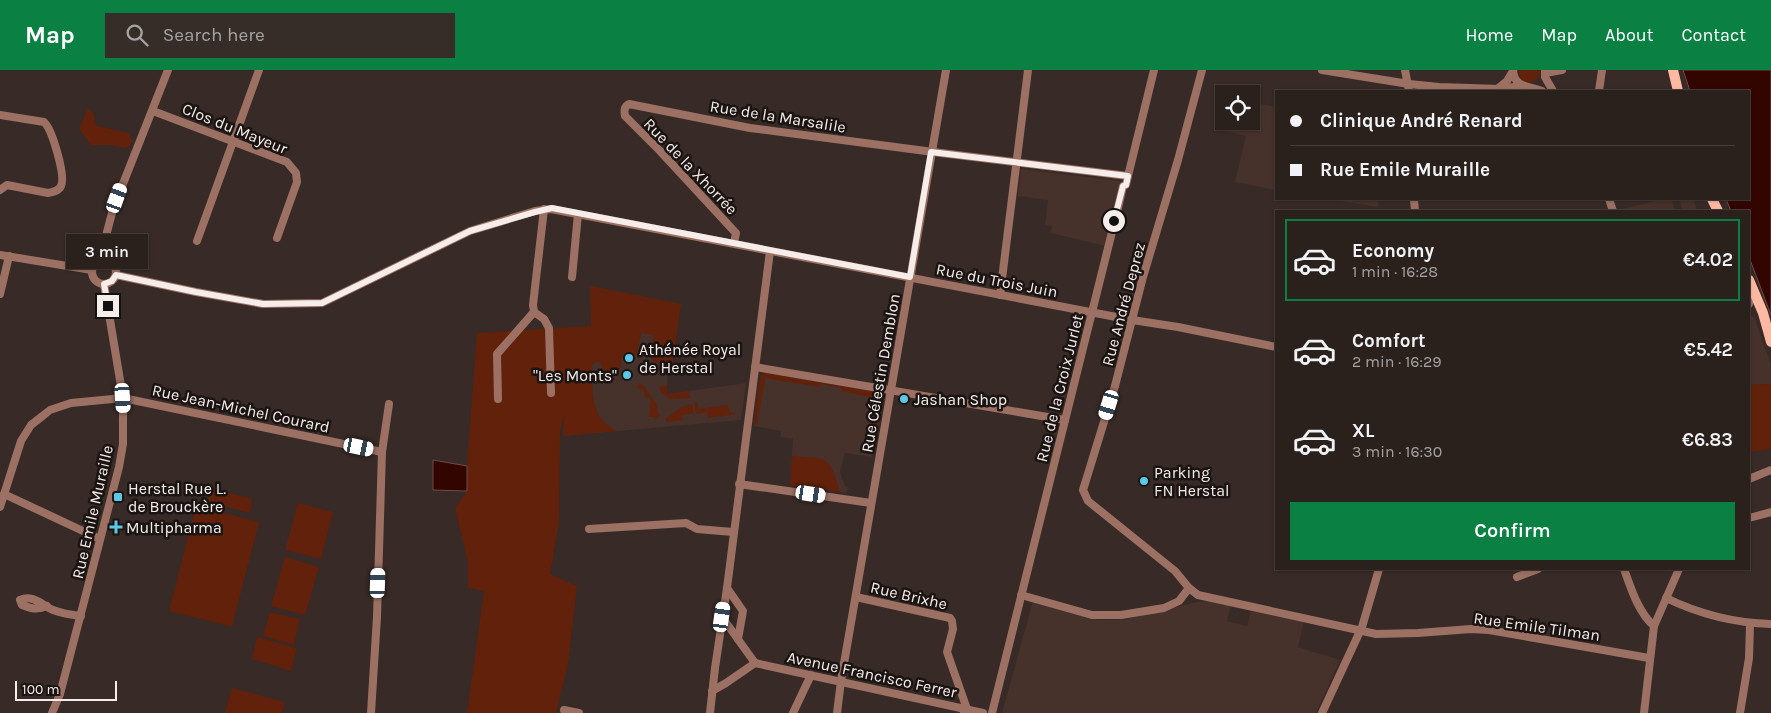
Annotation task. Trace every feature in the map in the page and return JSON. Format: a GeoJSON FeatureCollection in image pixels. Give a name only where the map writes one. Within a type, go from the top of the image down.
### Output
{"type":"FeatureCollection","features":[{"type":"Feature","properties":{"kind":"main road"},"geometry":{"type":"LineString","coordinates":[[1673,72],[1678,90]]}},
{"type":"Feature","properties":{"kind":"main road"},"geometry":{"type":"LineString","coordinates":[[1750,282],[1763,313],[1771,343]]}},
{"type":"Feature","properties":{"kind":"main road"},"geometry":{"type":"LineString","coordinates":[[1750,299],[1771,343]]}},
{"type":"Feature","properties":{"kind":"street"},"geometry":{"type":"LineString","coordinates":[[104,260],[107,232],[113,209],[168,70]]}},
{"type":"Feature","properties":{"kind":"street"},"geometry":{"type":"LineString","coordinates":[[197,241],[259,70]]}},
{"type":"Feature","properties":{"kind":"street","name":"Rue Célestin Demblon"},"geometry":{"type":"LineString","coordinates":[[838,713],[841,681],[946,70]]}},
{"type":"Feature","properties":{"kind":"street"},"geometry":{"type":"LineString","coordinates":[[1000,295],[1028,70]]}},
{"type":"Feature","properties":{"kind":"street","name":"Rue de la Croix Jurlet"},"geometry":{"type":"LineString","coordinates":[[992,713],[1123,186],[1126,185],[1154,70]]}},
{"type":"Feature","properties":{"kind":"street","name":"Rue André Deprez"},"geometry":{"type":"LineString","coordinates":[[1189,588],[1175,571],[1088,500],[1083,490],[1115,386],[1143,277],[1176,168],[1202,70]]}},
{"type":"Feature","properties":{"kind":"street"},"geometry":{"type":"LineString","coordinates":[[1322,70],[1409,88],[1497,89],[1521,86],[1539,90]]}},
{"type":"Feature","properties":{"kind":"street"},"geometry":{"type":"LineString","coordinates":[[1405,70],[1409,88]]}},
{"type":"Feature","properties":{"kind":"street"},"geometry":{"type":"LineString","coordinates":[[1545,73],[1562,70]]}},
{"type":"Feature","properties":{"kind":"street"},"geometry":{"type":"LineString","coordinates":[[1599,90],[1602,70]]}},
{"type":"Feature","properties":{"kind":"street"},"geometry":{"type":"LineString","coordinates":[[1497,89],[1506,82],[1513,71]]}},
{"type":"Feature","properties":{"kind":"street"},"geometry":{"type":"LineString","coordinates":[[1513,71],[1515,79],[1521,86]]}},
{"type":"Feature","properties":{"kind":"street"},"geometry":{"type":"LineString","coordinates":[[1532,88],[1541,83],[1545,73]]}},
{"type":"Feature","properties":{"kind":"street"},"geometry":{"type":"LineString","coordinates":[[1545,73],[1553,90]]}},
{"type":"Feature","properties":{"kind":"street","name":"Rue de la Marsalile"},"geometry":{"type":"LineString","coordinates":[[624,109],[629,104],[750,128],[931,152]]}},
{"type":"Feature","properties":{"kind":"street","name":"Rue de la Xhorrée"},"geometry":{"type":"LineString","coordinates":[[624,109],[627,119],[660,151],[736,233],[734,242]]}},
{"type":"Feature","properties":{"kind":"street","name":"Clos du Mayeur"},"geometry":{"type":"LineString","coordinates":[[153,110],[287,162],[296,173],[297,182],[277,238]]}},
{"type":"Feature","properties":{"kind":"street"},"geometry":{"type":"LineString","coordinates":[[0,115],[44,122],[48,126],[52,133],[62,175],[62,185],[58,190],[48,194],[10,185],[0,179]]}},
{"type":"Feature","properties":{"kind":"street"},"geometry":{"type":"LineString","coordinates":[[931,152],[1128,176]]}},
{"type":"Feature","properties":{"kind":"street"},"geometry":{"type":"LineString","coordinates":[[1,189],[10,185]]}},
{"type":"Feature","properties":{"kind":"street","name":"Rue du Trois Juin"},"geometry":{"type":"LineString","coordinates":[[116,275],[263,304],[322,303],[470,231],[552,208],[1275,347]]}},
{"type":"Feature","properties":{"kind":"street"},"geometry":{"type":"LineString","coordinates":[[544,209],[533,305],[534,312],[544,319],[549,328],[552,393]]}},
{"type":"Feature","properties":{"kind":"street"},"geometry":{"type":"LineString","coordinates":[[572,277],[578,214]]}},
{"type":"Feature","properties":{"kind":"street"},"geometry":{"type":"LineString","coordinates":[[710,713],[770,251]]}},
{"type":"Feature","properties":{"kind":"street"},"geometry":{"type":"LineString","coordinates":[[0,255],[92,270]]}},
{"type":"Feature","properties":{"kind":"street"},"geometry":{"type":"LineString","coordinates":[[0,294],[9,256]]}},
{"type":"Feature","properties":{"kind":"street"},"geometry":{"type":"LineString","coordinates":[[104,260],[115,266],[116,275],[112,281],[104,284],[94,278],[92,270],[98,262],[104,260]]}},
{"type":"Feature","properties":{"kind":"street","name":"Rue Emile Muraille"},"geometry":{"type":"LineString","coordinates":[[52,713],[60,694],[81,616],[119,467],[123,444],[123,398],[104,284]]}},
{"type":"Feature","properties":{"kind":"street"},"geometry":{"type":"LineString","coordinates":[[498,398],[497,354],[534,312]]}},
{"type":"Feature","properties":{"kind":"street"},"geometry":{"type":"LineString","coordinates":[[755,367],[1065,420]]}},
{"type":"Feature","properties":{"kind":"street","name":"Rue Jean-Michel Courard"},"geometry":{"type":"LineString","coordinates":[[1,501],[3,483],[21,440],[32,425],[50,410],[71,403],[123,398],[382,452]]}},
{"type":"Feature","properties":{"kind":"street"},"geometry":{"type":"LineString","coordinates":[[371,713],[377,617],[382,452],[389,404]]}},
{"type":"Feature","properties":{"kind":"street"},"geometry":{"type":"LineString","coordinates":[[1750,479],[1771,470]]}},
{"type":"Feature","properties":{"kind":"street"},"geometry":{"type":"LineString","coordinates":[[739,484],[872,503]]}},
{"type":"Feature","properties":{"kind":"street"},"geometry":{"type":"LineString","coordinates":[[1,501],[100,539]]}},
{"type":"Feature","properties":{"kind":"street"},"geometry":{"type":"LineString","coordinates":[[1750,518],[1771,512]]}},
{"type":"Feature","properties":{"kind":"street"},"geometry":{"type":"LineString","coordinates":[[589,529],[686,523],[697,529],[733,532]]}},
{"type":"Feature","properties":{"kind":"street"},"geometry":{"type":"LineString","coordinates":[[1322,713],[1361,630],[1379,570]]}},
{"type":"Feature","properties":{"kind":"street"},"geometry":{"type":"LineString","coordinates":[[1517,577],[1535,570]]}},
{"type":"Feature","properties":{"kind":"street"},"geometry":{"type":"LineString","coordinates":[[1624,570],[1640,607],[1649,622],[1654,626]]}},
{"type":"Feature","properties":{"kind":"street"},"geometry":{"type":"LineString","coordinates":[[1644,713],[1654,626],[1679,570]]}},
{"type":"Feature","properties":{"kind":"street"},"geometry":{"type":"LineString","coordinates":[[727,588],[743,611],[738,639]]}},
{"type":"Feature","properties":{"kind":"street"},"geometry":{"type":"LineString","coordinates":[[1021,595],[1092,615],[1121,615],[1164,608],[1179,601],[1189,588]]}},
{"type":"Feature","properties":{"kind":"street","name":"Rue Emile Tilman"},"geometry":{"type":"LineString","coordinates":[[1189,588],[1198,595],[1376,634],[1471,629],[1489,630],[1649,658]]}},
{"type":"Feature","properties":{"kind":"street","name":"Rue Brixhe"},"geometry":{"type":"LineString","coordinates":[[856,597],[950,618],[953,629],[947,652],[964,711]]}},
{"type":"Feature","properties":{"kind":"street"},"geometry":{"type":"LineString","coordinates":[[1666,598],[1722,618],[1750,624],[1771,624]]}},
{"type":"Feature","properties":{"kind":"street"},"geometry":{"type":"LineString","coordinates":[[47,606],[81,616]]}},
{"type":"Feature","properties":{"kind":"street"},"geometry":{"type":"LineString","coordinates":[[712,691],[726,684],[755,663],[722,617]]}},
{"type":"Feature","properties":{"kind":"street"},"geometry":{"type":"LineString","coordinates":[[1740,713],[1749,658],[1750,624]]}},
{"type":"Feature","properties":{"kind":"street","name":"Avenue Francisco Ferrer"},"geometry":{"type":"LineString","coordinates":[[755,663],[841,681],[964,711],[984,713]]}},
{"type":"Feature","properties":{"kind":"street"},"geometry":{"type":"LineString","coordinates":[[793,713],[811,675]]}},
{"type":"Feature","properties":{"kind":"street"},"geometry":{"type":"LineString","coordinates":[[564,710],[580,713]]}},
{"type":"Feature","properties":{"kind":"shaded area"},"geometry":{"type":"Polygon","coordinates":[[[1518,70],[1541,70],[1539,77],[1530,83],[1522,79],[1518,70]]]}},
{"type":"Feature","properties":{"kind":"shaded area"},"geometry":{"type":"Polygon","coordinates":[[[1683,70],[1771,70],[1771,315],[1750,260],[1750,210],[1731,210],[1726,200],[1750,200],[1750,90],[1690,90],[1683,70]]]}},
{"type":"Feature","properties":{"kind":"shaded area"},"geometry":{"type":"Polygon","coordinates":[[[1260,104],[1275,107],[1275,190],[1235,182],[1246,136],[1223,130],[1260,130],[1260,104]]]}},
{"type":"Feature","properties":{"kind":"shaded area"},"geometry":{"type":"Polygon","coordinates":[[[88,108],[94,114],[95,125],[128,133],[132,141],[129,147],[91,145],[79,129],[88,108]]]}},
{"type":"Feature","properties":{"kind":"shaded area"},"geometry":{"type":"Polygon","coordinates":[[[1021,169],[1120,181],[1105,246],[1051,233],[1052,226],[1045,225],[1048,200],[1018,196],[1021,169]]]}},
{"type":"Feature","properties":{"kind":"shaded area"},"geometry":{"type":"Polygon","coordinates":[[[1333,200],[1379,200],[1378,207],[1333,200]]]}},
{"type":"Feature","properties":{"kind":"shaded area"},"geometry":{"type":"Polygon","coordinates":[[[1651,200],[1671,200],[1675,210],[1622,209],[1652,202],[1651,200]]]}},
{"type":"Feature","properties":{"kind":"shaded area"},"geometry":{"type":"Polygon","coordinates":[[[1679,200],[1693,200],[1697,210],[1683,210],[1679,200]]]}},
{"type":"Feature","properties":{"kind":"shaded area","name":"Athénée Royal de Herstal"},"geometry":{"type":"Polygon","coordinates":[[[590,286],[681,304],[667,351],[667,394],[746,383],[741,420],[563,436],[565,413],[592,365],[590,286]]]}},
{"type":"Feature","properties":{"kind":"shaded area"},"geometry":{"type":"Polygon","coordinates":[[[590,286],[681,304],[672,369],[664,368],[650,357],[654,335],[641,333],[637,355],[623,353],[619,374],[606,372],[598,361],[592,365],[593,394],[597,411],[608,426],[617,431],[563,436],[564,416],[560,430],[559,523],[550,574],[577,586],[568,664],[556,713],[467,713],[484,591],[468,588],[468,562],[455,508],[467,491],[467,466],[477,333],[591,326],[590,286]]]}},
{"type":"Feature","properties":{"kind":"shaded area"},"geometry":{"type":"Polygon","coordinates":[[[1750,315],[1754,317],[1771,364],[1771,384],[1750,385],[1750,315]]]}},
{"type":"Feature","properties":{"kind":"shaded area","name":"Athénée Royal de Herstal"},"geometry":{"type":"Polygon","coordinates":[[[765,373],[878,392],[882,398],[872,457],[845,453],[840,472],[845,486],[848,487],[847,493],[790,485],[793,439],[780,437],[781,431],[754,426],[760,377],[765,373]]]}},
{"type":"Feature","properties":{"kind":"shaded area"},"geometry":{"type":"Polygon","coordinates":[[[765,373],[876,392],[875,397],[882,400],[875,440],[868,439],[876,398],[841,391],[842,388],[821,384],[820,387],[765,378],[757,425],[754,424],[760,377],[765,373]]]}},
{"type":"Feature","properties":{"kind":"shaded area"},"geometry":{"type":"Polygon","coordinates":[[[638,383],[643,385],[658,406],[657,411],[660,416],[655,420],[653,417],[649,417],[651,398],[645,397],[643,389],[637,388],[638,383]]]}},
{"type":"Feature","properties":{"kind":"shaded area"},"geometry":{"type":"Polygon","coordinates":[[[1771,384],[1771,448],[1750,453],[1750,385],[1771,384]]]}},
{"type":"Feature","properties":{"kind":"shaded area"},"geometry":{"type":"Polygon","coordinates":[[[667,385],[667,394],[689,391],[690,398],[669,399],[661,392],[659,387],[667,385]]]}},
{"type":"Feature","properties":{"kind":"shaded area"},"geometry":{"type":"Polygon","coordinates":[[[697,402],[698,409],[728,405],[729,412],[735,412],[735,414],[708,418],[707,412],[696,414],[694,403],[697,402]]]}},
{"type":"Feature","properties":{"kind":"shaded area"},"geometry":{"type":"Polygon","coordinates":[[[692,404],[694,413],[682,415],[683,420],[667,422],[665,419],[682,407],[692,404]]]}},
{"type":"Feature","properties":{"kind":"shaded area"},"geometry":{"type":"Polygon","coordinates":[[[792,456],[826,461],[833,471],[840,492],[790,485],[792,456]]]}},
{"type":"Feature","properties":{"kind":"shaded area"},"geometry":{"type":"Polygon","coordinates":[[[433,460],[467,466],[467,491],[433,490],[433,460]]]}},
{"type":"Feature","properties":{"kind":"shaded area"},"geometry":{"type":"Polygon","coordinates":[[[211,488],[252,499],[250,513],[208,502],[211,488]]]}},
{"type":"Feature","properties":{"kind":"shaded area"},"geometry":{"type":"Polygon","coordinates":[[[298,503],[333,512],[321,559],[285,550],[298,503]]]}},
{"type":"Feature","properties":{"kind":"shaded area"},"geometry":{"type":"Polygon","coordinates":[[[196,506],[259,522],[232,627],[169,611],[196,506]]]}},
{"type":"Feature","properties":{"kind":"shaded area"},"geometry":{"type":"Polygon","coordinates":[[[285,557],[319,567],[305,615],[271,606],[285,557]]]}},
{"type":"Feature","properties":{"kind":"shaded area"},"geometry":{"type":"Polygon","coordinates":[[[1033,601],[1098,620],[1124,620],[1197,602],[1212,601],[1231,606],[1227,621],[1247,626],[1251,610],[1304,621],[1298,647],[1340,660],[1316,713],[1002,713],[1033,601]]]}},
{"type":"Feature","properties":{"kind":"shaded area"},"geometry":{"type":"Polygon","coordinates":[[[270,612],[300,619],[294,645],[263,636],[270,612]]]}},
{"type":"Feature","properties":{"kind":"shaded area"},"geometry":{"type":"Polygon","coordinates":[[[257,637],[297,648],[291,671],[252,659],[257,637]]]}},
{"type":"Feature","properties":{"kind":"shaded area"},"geometry":{"type":"Polygon","coordinates":[[[232,688],[285,702],[282,713],[225,713],[232,688]]]}},
{"type":"Feature","properties":{"kind":"place","name":"Athénée Royal de Herstal"},"geometry":{"type":"Point","coordinates":[629,358]}},
{"type":"Feature","properties":{"kind":"place","name":"\"Les Monts\""},"geometry":{"type":"Point","coordinates":[627,375]}},
{"type":"Feature","properties":{"kind":"place","name":"Jashan Shop"},"geometry":{"type":"Point","coordinates":[904,399]}},
{"type":"Feature","properties":{"kind":"place","name":"Parking FN Herstal"},"geometry":{"type":"Point","coordinates":[1144,481]}},
{"type":"Feature","properties":{"kind":"place","name":"Herstal Rue L. de Brouckère"},"geometry":{"type":"Point","coordinates":[118,497]}},
{"type":"Feature","properties":{"kind":"place","name":"Multipharma"},"geometry":{"type":"Point","coordinates":[116,527]}},
{"type":"Feature","properties":{"kind":"route"},"geometry":{"type":"LineString","coordinates":[[108,306],[104,284],[112,281],[116,275],[263,304],[322,303],[455,237],[552,208],[910,277],[931,152],[1128,176],[1126,185],[1123,186],[1114,221]]}}]}
